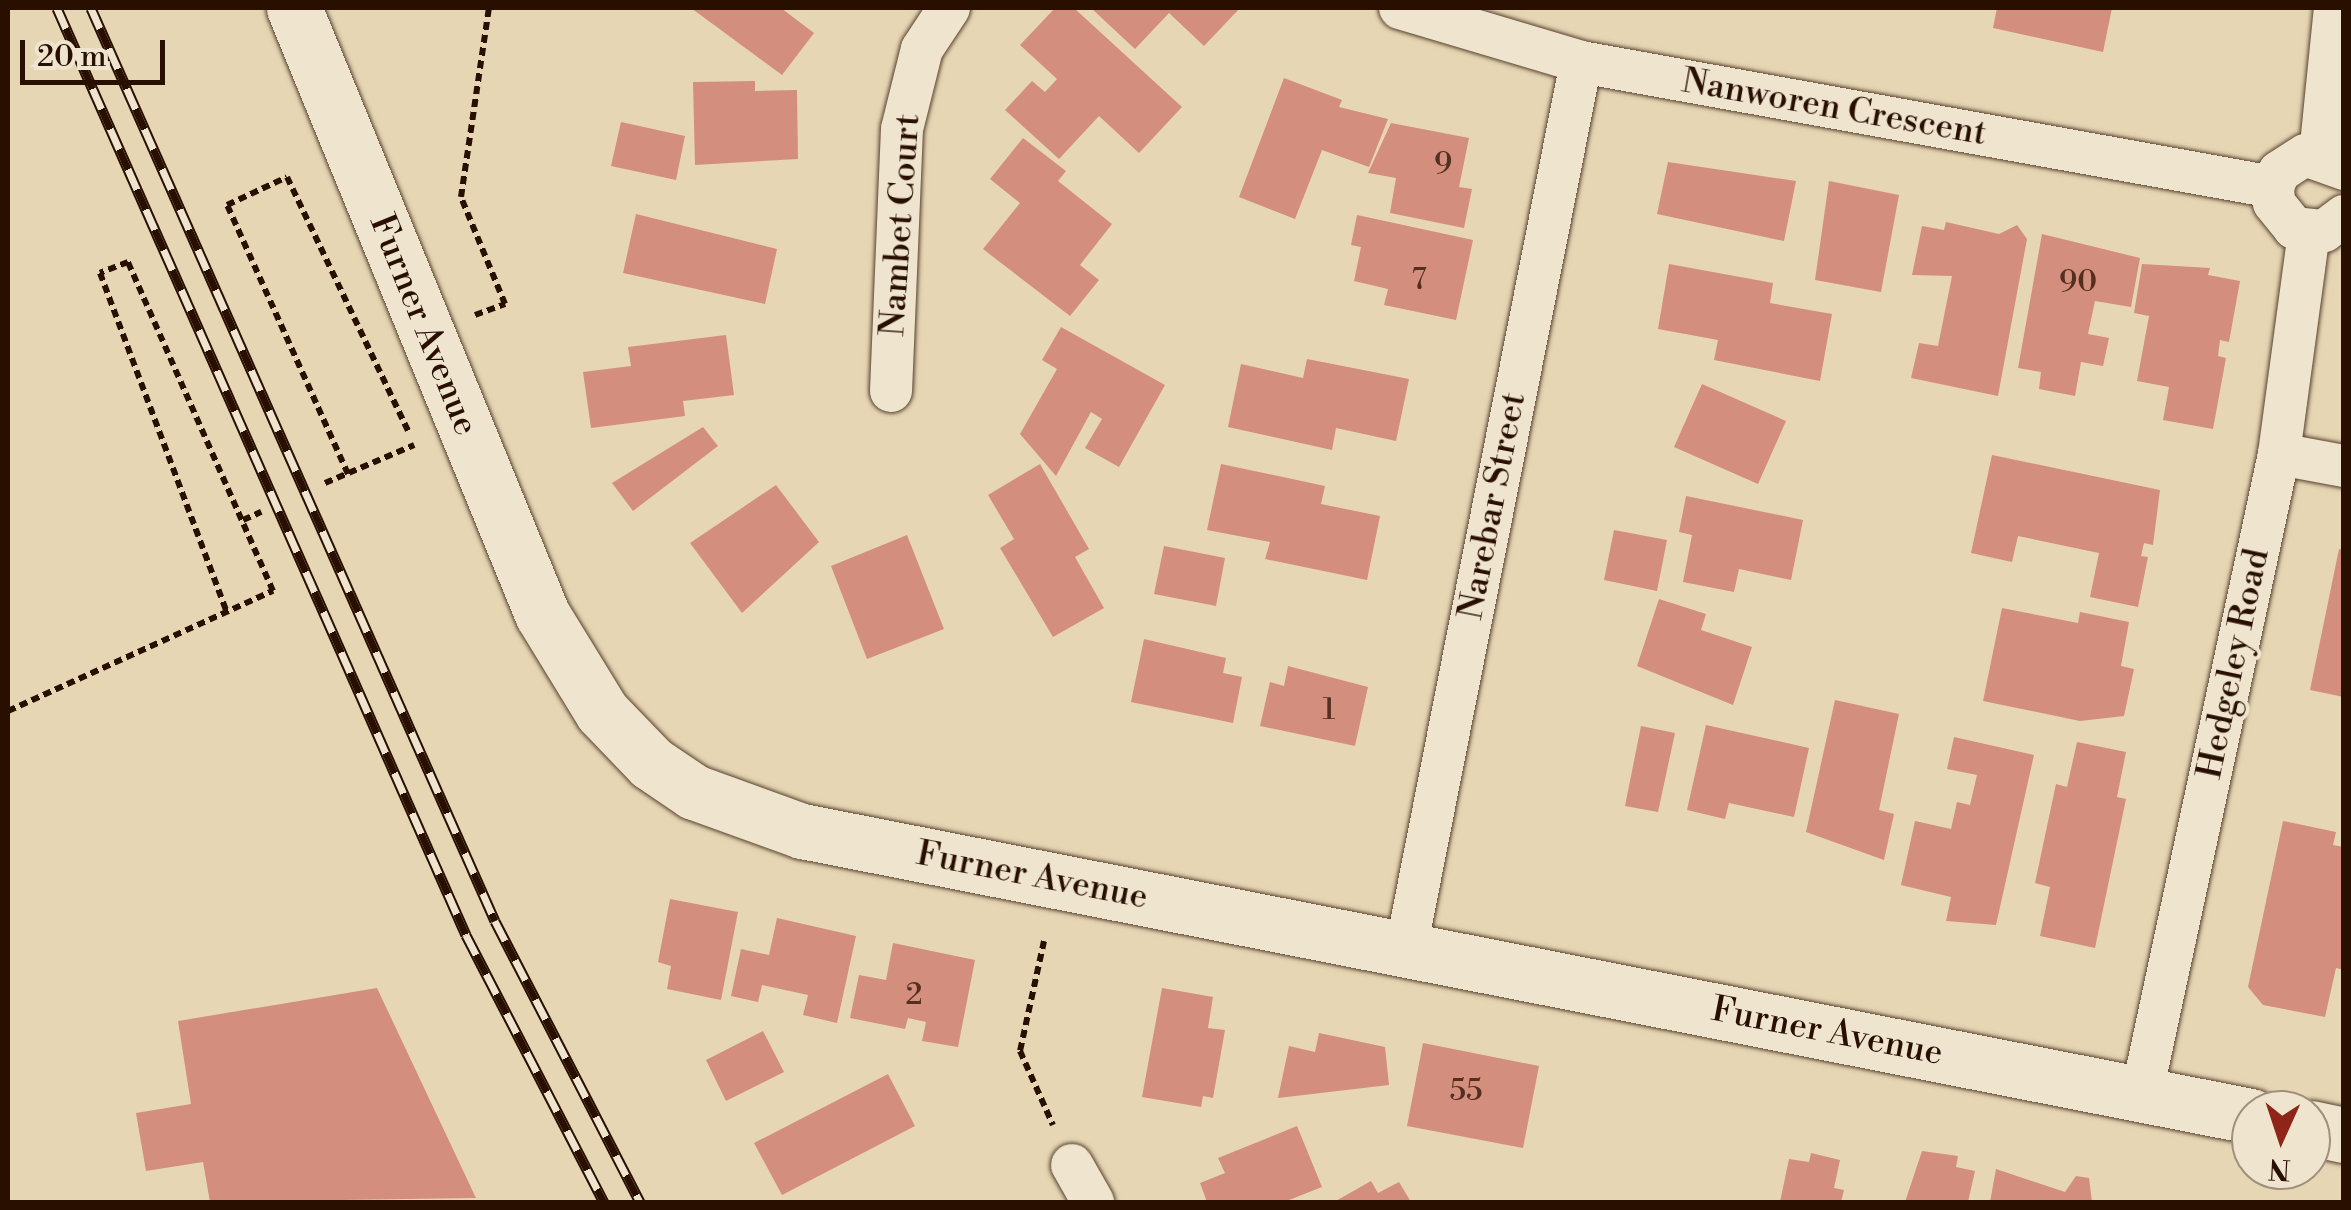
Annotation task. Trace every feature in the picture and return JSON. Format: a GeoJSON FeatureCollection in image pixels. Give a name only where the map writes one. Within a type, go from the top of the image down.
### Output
{"type":"FeatureCollection","features":[{"type":"Feature","properties":{"kind":"street","name":"Furner Avenue"},"geometry":{"type":"LineString","coordinates":[[294,8],[542,614],[588,692],[651,764],[714,804],[774,824],[2231,1112]]}},
{"type":"Feature","properties":{"kind":"street","name":"Nambet Court"},"geometry":{"type":"LineString","coordinates":[[891,391],[902,129],[922,49],[949,8]]}},
{"type":"Feature","properties":{"kind":"street","name":"Nanworen Crescent"},"geometry":{"type":"LineString","coordinates":[[1400,8],[1581,62],[2273,187]]}},
{"type":"Feature","properties":{"kind":"street"},"geometry":{"type":"LineString","coordinates":[[2326,224],[2282,218],[2273,187],[2290,160],[2332,162],[2335,8]]}},
{"type":"Feature","properties":{"kind":"street","name":"Narebar Street"},"geometry":{"type":"LineString","coordinates":[[1406,950],[1581,62]]}},
{"type":"Feature","properties":{"kind":"street","name":"Hedgeley Road"},"geometry":{"type":"LineString","coordinates":[[2142,1093],[2326,224]]}},
{"type":"Feature","properties":{"kind":"street"},"geometry":{"type":"LineString","coordinates":[[2279,454],[2344,466]]}},
{"type":"Feature","properties":{"kind":"street"},"geometry":{"type":"LineString","coordinates":[[1072,1165],[1093,1202]]}},
{"type":"Feature","properties":{"kind":"path"},"geometry":{"type":"LineString","coordinates":[[467,319],[505,304],[461,198],[489,8]]}},
{"type":"Feature","properties":{"kind":"path"},"geometry":{"type":"LineString","coordinates":[[348,474],[227,205],[286,177],[408,431]]}},
{"type":"Feature","properties":{"kind":"path"},"geometry":{"type":"LineString","coordinates":[[8,711],[227,612],[273,591],[128,262],[100,273],[227,612]]}},
{"type":"Feature","properties":{"kind":"path"},"geometry":{"type":"LineString","coordinates":[[325,483],[415,448]]}},
{"type":"Feature","properties":{"kind":"path"},"geometry":{"type":"LineString","coordinates":[[243,520],[261,512]]}},
{"type":"Feature","properties":{"kind":"path"},"geometry":{"type":"LineString","coordinates":[[1044,941],[1020,1052],[1072,1165]]}},
{"type":"Feature","properties":{"kind":"building"},"geometry":{"type":"Polygon","coordinates":[[[691,8],[781,8],[814,33],[782,75],[691,8]]]}},
{"type":"Feature","properties":{"kind":"building"},"geometry":{"type":"Polygon","coordinates":[[[1055,8],[1074,8],[1182,107],[1139,153],[1099,116],[1059,159],[1005,110],[1032,81],[1045,92],[1057,79],[1020,45],[1055,8]]]}},
{"type":"Feature","properties":{"kind":"building"},"geometry":{"type":"Polygon","coordinates":[[[1091,8],[1240,8],[1204,46],[1169,13],[1135,49],[1091,8]]]}},
{"type":"Feature","properties":{"kind":"building"},"geometry":{"type":"Polygon","coordinates":[[[1997,8],[2112,8],[2103,52],[1993,28],[1997,8]]]}},
{"type":"Feature","properties":{"kind":"building"},"geometry":{"type":"Polygon","coordinates":[[[1284,78],[1342,100],[1339,107],[1388,119],[1369,167],[1322,150],[1295,219],[1239,197],[1284,78]]]}},
{"type":"Feature","properties":{"kind":"building"},"geometry":{"type":"Polygon","coordinates":[[[755,81],[755,91],[797,90],[798,159],[695,165],[693,82],[755,81]]]}},
{"type":"Feature","properties":{"kind":"building"},"geometry":{"type":"Polygon","coordinates":[[[621,122],[685,136],[676,180],[611,166],[621,122]]]}},
{"type":"Feature","properties":{"kind":"building"},"geometry":{"type":"Polygon","coordinates":[[[1391,123],[1469,138],[1459,187],[1472,189],[1464,228],[1390,213],[1396,178],[1368,173],[1391,123]]]}},
{"type":"Feature","properties":{"kind":"building"},"geometry":{"type":"Polygon","coordinates":[[[1023,138],[1066,171],[1058,181],[1112,224],[1080,265],[1099,280],[1070,316],[983,249],[1020,203],[990,179],[1023,138]]]}},
{"type":"Feature","properties":{"kind":"building"},"geometry":{"type":"Polygon","coordinates":[[[1668,162],[1796,181],[1784,241],[1657,214],[1668,162]]]}},
{"type":"Feature","properties":{"kind":"building"},"geometry":{"type":"Polygon","coordinates":[[[1829,181],[1899,195],[1881,292],[1815,280],[1829,181]]]}},
{"type":"Feature","properties":{"kind":"building"},"geometry":{"type":"Polygon","coordinates":[[[636,214],[777,249],[765,304],[623,273],[636,214]]]}},
{"type":"Feature","properties":{"kind":"building"},"geometry":{"type":"Polygon","coordinates":[[[1357,215],[1473,240],[1456,320],[1384,305],[1388,289],[1354,281],[1361,247],[1351,245],[1357,215]]]}},
{"type":"Feature","properties":{"kind":"building"},"geometry":{"type":"Polygon","coordinates":[[[1946,222],[1999,234],[2017,225],[2027,239],[1998,396],[1911,378],[1919,343],[1938,346],[1952,276],[1912,275],[1922,226],[1944,230],[1946,222]]]}},
{"type":"Feature","properties":{"kind":"building"},"geometry":{"type":"Polygon","coordinates":[[[2042,234],[2140,258],[2131,307],[2095,301],[2088,334],[2109,338],[2103,366],[2081,362],[2075,396],[2039,389],[2041,372],[2018,368],[2042,234]]]}},
{"type":"Feature","properties":{"kind":"building"},"geometry":{"type":"Polygon","coordinates":[[[1669,264],[1773,283],[1770,303],[1832,314],[1820,381],[1714,360],[1718,340],[1658,329],[1669,264]]]}},
{"type":"Feature","properties":{"kind":"building"},"geometry":{"type":"Polygon","coordinates":[[[2142,264],[2210,268],[2208,275],[2240,281],[2229,342],[2220,340],[2218,356],[2226,358],[2213,429],[2163,420],[2169,387],[2137,381],[2149,316],[2134,313],[2142,264]]]}},
{"type":"Feature","properties":{"kind":"building"},"geometry":{"type":"Polygon","coordinates":[[[1061,327],[1165,385],[1119,467],[1085,448],[1102,419],[1091,412],[1056,476],[1020,434],[1057,369],[1042,360],[1061,327]]]}},
{"type":"Feature","properties":{"kind":"building"},"geometry":{"type":"Polygon","coordinates":[[[726,335],[734,395],[683,401],[685,416],[591,428],[583,372],[631,366],[628,347],[726,335]]]}},
{"type":"Feature","properties":{"kind":"building"},"geometry":{"type":"Polygon","coordinates":[[[1307,359],[1409,379],[1396,441],[1336,428],[1332,450],[1228,427],[1241,364],[1303,378],[1307,359]]]}},
{"type":"Feature","properties":{"kind":"building"},"geometry":{"type":"Polygon","coordinates":[[[1702,384],[1786,421],[1758,484],[1674,447],[1702,384]]]}},
{"type":"Feature","properties":{"kind":"building"},"geometry":{"type":"Polygon","coordinates":[[[703,427],[718,446],[633,511],[612,483],[703,427]]]}},
{"type":"Feature","properties":{"kind":"building"},"geometry":{"type":"Polygon","coordinates":[[[1992,455],[2160,490],[2153,545],[2144,543],[2141,556],[2148,557],[2138,607],[2090,597],[2099,553],[2018,536],[2012,562],[1971,553],[1992,455]]]}},
{"type":"Feature","properties":{"kind":"building"},"geometry":{"type":"Polygon","coordinates":[[[1040,464],[1089,549],[1075,557],[1104,608],[1053,637],[1000,548],[1014,539],[988,495],[1040,464]]]}},
{"type":"Feature","properties":{"kind":"building"},"geometry":{"type":"Polygon","coordinates":[[[1221,464],[1325,486],[1321,504],[1380,516],[1367,580],[1265,559],[1270,542],[1207,530],[1221,464]]]}},
{"type":"Feature","properties":{"kind":"building"},"geometry":{"type":"Polygon","coordinates":[[[776,485],[819,542],[742,613],[690,543],[776,485]]]}},
{"type":"Feature","properties":{"kind":"building"},"geometry":{"type":"Polygon","coordinates":[[[1686,496],[1803,520],[1791,580],[1739,569],[1734,592],[1683,582],[1692,535],[1679,532],[1686,496]]]}},
{"type":"Feature","properties":{"kind":"building"},"geometry":{"type":"Polygon","coordinates":[[[1614,530],[1667,540],[1657,591],[1604,580],[1614,530]]]}},
{"type":"Feature","properties":{"kind":"building"},"geometry":{"type":"Polygon","coordinates":[[[907,535],[944,629],[867,659],[831,566],[907,535]]]}},
{"type":"Feature","properties":{"kind":"building"},"geometry":{"type":"Polygon","coordinates":[[[1164,546],[1225,558],[1216,606],[1154,594],[1164,546]]]}},
{"type":"Feature","properties":{"kind":"building"},"geometry":{"type":"Polygon","coordinates":[[[2339,549],[2344,550],[2344,697],[2310,690],[2339,549]]]}},
{"type":"Feature","properties":{"kind":"building"},"geometry":{"type":"Polygon","coordinates":[[[1659,599],[1706,614],[1701,630],[1752,647],[1733,705],[1637,666],[1659,599]]]}},
{"type":"Feature","properties":{"kind":"building"},"geometry":{"type":"Polygon","coordinates":[[[2002,608],[2078,623],[2080,612],[2129,622],[2121,666],[2134,669],[2124,716],[2080,721],[1983,701],[2002,608]]]}},
{"type":"Feature","properties":{"kind":"building"},"geometry":{"type":"Polygon","coordinates":[[[1144,639],[1226,658],[1223,673],[1242,677],[1233,723],[1131,702],[1144,639]]]}},
{"type":"Feature","properties":{"kind":"building"},"geometry":{"type":"Polygon","coordinates":[[[1288,666],[1368,687],[1355,746],[1260,726],[1270,682],[1284,686],[1288,666]]]}},
{"type":"Feature","properties":{"kind":"building"},"geometry":{"type":"Polygon","coordinates":[[[1835,700],[1899,714],[1879,810],[1894,814],[1884,860],[1806,832],[1835,700]]]}},
{"type":"Feature","properties":{"kind":"building"},"geometry":{"type":"Polygon","coordinates":[[[1706,725],[1809,748],[1794,817],[1729,803],[1725,819],[1687,810],[1706,725]]]}},
{"type":"Feature","properties":{"kind":"building"},"geometry":{"type":"Polygon","coordinates":[[[1641,726],[1675,733],[1658,812],[1625,806],[1641,726]]]}},
{"type":"Feature","properties":{"kind":"building"},"geometry":{"type":"Polygon","coordinates":[[[1954,737],[2034,755],[1996,925],[1946,921],[1951,897],[1901,885],[1915,821],[1951,829],[1957,802],[1970,805],[1977,775],[1947,769],[1954,737]]]}},
{"type":"Feature","properties":{"kind":"building"},"geometry":{"type":"Polygon","coordinates":[[[2077,742],[2126,752],[2117,797],[2126,799],[2095,948],[2040,936],[2050,887],[2035,883],[2056,784],[2067,787],[2077,742]]]}},
{"type":"Feature","properties":{"kind":"building"},"geometry":{"type":"Polygon","coordinates":[[[2283,821],[2336,832],[2333,845],[2344,847],[2344,970],[2336,968],[2325,1017],[2263,1005],[2248,987],[2283,821]]]}},
{"type":"Feature","properties":{"kind":"building"},"geometry":{"type":"Polygon","coordinates":[[[670,899],[738,912],[721,1000],[667,989],[671,966],[658,962],[670,899]]]}},
{"type":"Feature","properties":{"kind":"building"},"geometry":{"type":"Polygon","coordinates":[[[777,918],[856,936],[837,1023],[803,1015],[808,995],[762,985],[758,1002],[731,996],[741,949],[769,955],[777,918]]]}},
{"type":"Feature","properties":{"kind":"building"},"geometry":{"type":"Polygon","coordinates":[[[893,943],[975,960],[958,1047],[922,1041],[926,1022],[908,1018],[905,1029],[850,1018],[859,975],[886,980],[893,943]]]}},
{"type":"Feature","properties":{"kind":"building"},"geometry":{"type":"Polygon","coordinates":[[[377,988],[476,1198],[210,1202],[203,1162],[146,1171],[136,1113],[191,1104],[178,1021],[377,988]]]}},
{"type":"Feature","properties":{"kind":"building"},"geometry":{"type":"Polygon","coordinates":[[[1162,988],[1213,997],[1208,1028],[1225,1030],[1213,1098],[1203,1096],[1201,1107],[1142,1097],[1162,988]]]}},
{"type":"Feature","properties":{"kind":"building"},"geometry":{"type":"Polygon","coordinates":[[[763,1031],[784,1072],[726,1101],[706,1060],[763,1031]]]}},
{"type":"Feature","properties":{"kind":"building"},"geometry":{"type":"Polygon","coordinates":[[[1319,1033],[1385,1047],[1389,1085],[1278,1098],[1289,1046],[1315,1052],[1319,1033]]]}},
{"type":"Feature","properties":{"kind":"building"},"geometry":{"type":"Polygon","coordinates":[[[1423,1043],[1539,1066],[1523,1148],[1407,1126],[1423,1043]]]}},
{"type":"Feature","properties":{"kind":"building"},"geometry":{"type":"Polygon","coordinates":[[[888,1074],[915,1126],[782,1195],[754,1143],[888,1074]]]}},
{"type":"Feature","properties":{"kind":"building"},"geometry":{"type":"Polygon","coordinates":[[[1297,1126],[1322,1187],[1284,1202],[1207,1202],[1200,1183],[1225,1173],[1218,1158],[1297,1126]]]}},
{"type":"Feature","properties":{"kind":"building"},"geometry":{"type":"Polygon","coordinates":[[[1922,1151],[1958,1156],[1956,1167],[1975,1171],[1968,1202],[1905,1202],[1922,1151]]]}},
{"type":"Feature","properties":{"kind":"building"},"geometry":{"type":"Polygon","coordinates":[[[1811,1153],[1840,1160],[1834,1188],[1844,1190],[1841,1202],[1780,1202],[1789,1159],[1809,1162],[1811,1153]]]}},
{"type":"Feature","properties":{"kind":"building"},"geometry":{"type":"Polygon","coordinates":[[[1996,1169],[2065,1192],[2076,1176],[2089,1178],[2092,1202],[1990,1202],[1996,1169]]]}},
{"type":"Feature","properties":{"kind":"building"},"geometry":{"type":"Polygon","coordinates":[[[1371,1181],[1378,1193],[1399,1182],[1411,1202],[1334,1202],[1371,1181]]]}},
{"type":"Feature","properties":{"kind":"railway"},"geometry":{"type":"LineString","coordinates":[[57,8],[466,935],[604,1202]]}},
{"type":"Feature","properties":{"kind":"railway"},"geometry":{"type":"LineString","coordinates":[[91,8],[495,921],[640,1202]]}}]}
